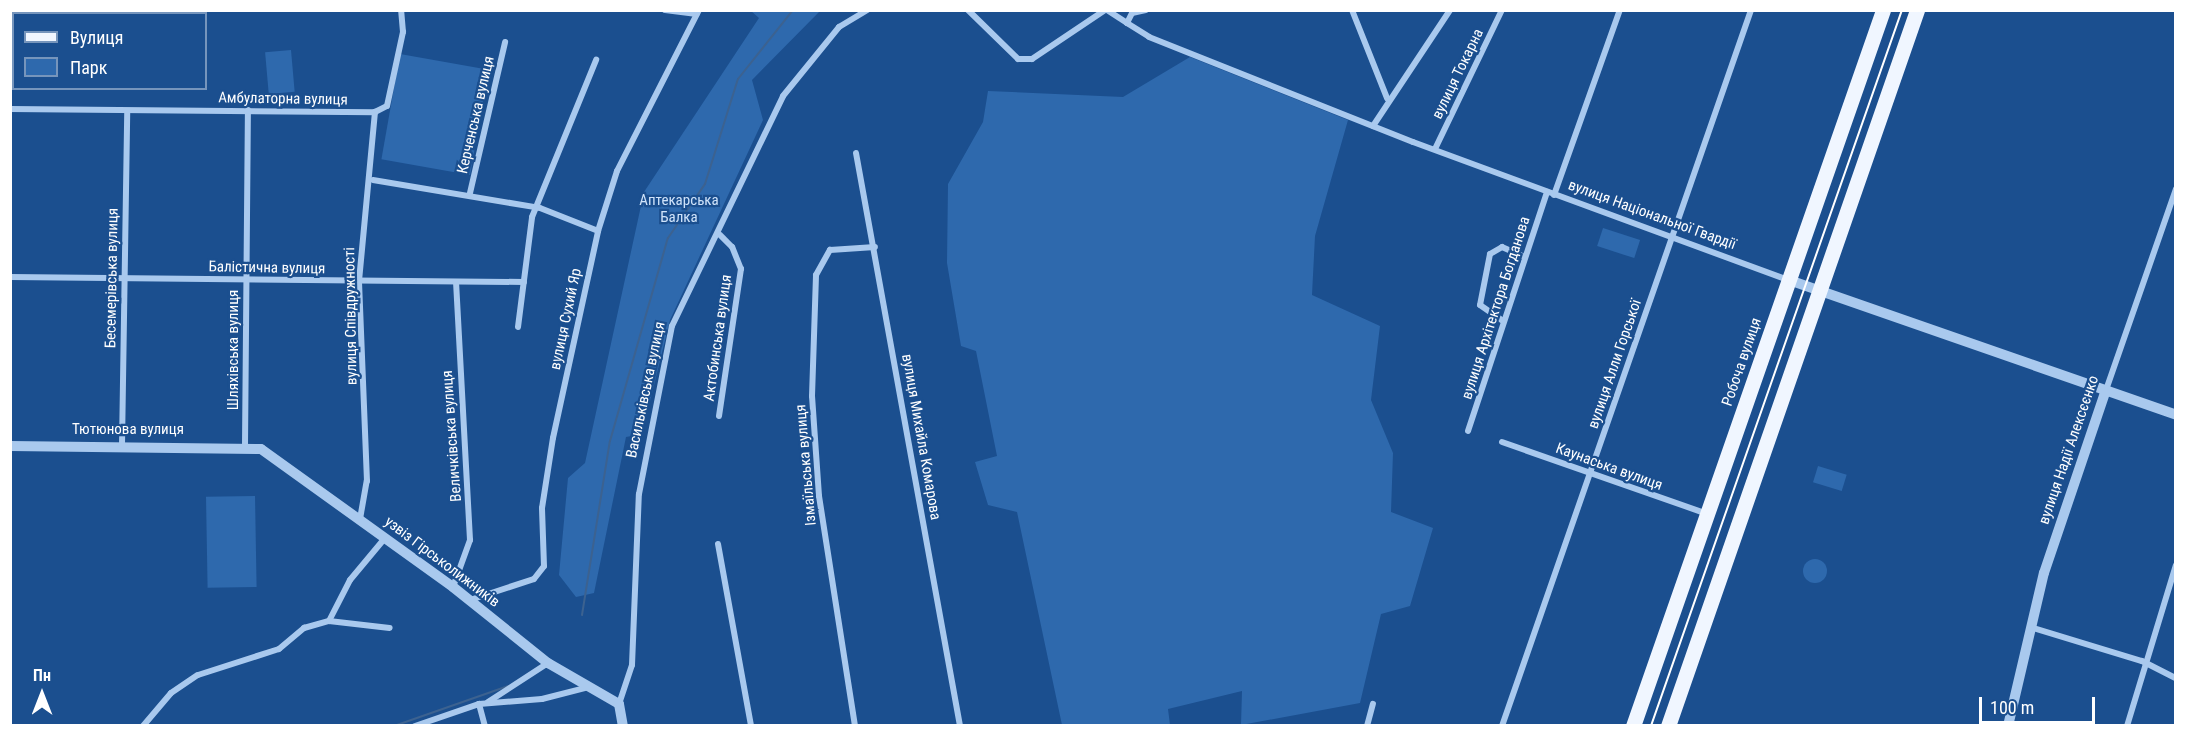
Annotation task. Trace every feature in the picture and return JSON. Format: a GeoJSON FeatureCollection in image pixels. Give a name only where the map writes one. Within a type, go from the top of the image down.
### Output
{"type":"FeatureCollection","features":[{"type":"Feature","properties":{"kind":"main road"},"geometry":{"type":"LineString","coordinates":[[1668,726],[1917,10]]}},
{"type":"Feature","properties":{"kind":"main road","name":"Робоча вулиця"},"geometry":{"type":"LineString","coordinates":[[1633,726],[1708,515],[1880,12]]}},
{"type":"Feature","properties":{"kind":"street"},"geometry":{"type":"LineString","coordinates":[[375,112],[387,105],[403,32],[401,10]]}},
{"type":"Feature","properties":{"kind":"street","name":"вулиця Сухий Яр"},"geometry":{"type":"LineString","coordinates":[[469,600],[534,579],[544,566],[542,508],[553,438],[598,231],[616,171],[698,12],[665,10]]}},
{"type":"Feature","properties":{"kind":"street","name":"Васильківська вулиця"},"geometry":{"type":"LineString","coordinates":[[622,726],[619,704],[632,664],[639,494],[672,326],[702,256],[720,235],[783,96],[838,27],[867,10]]}},
{"type":"Feature","properties":{"kind":"street"},"geometry":{"type":"LineString","coordinates":[[968,10],[1018,59],[1032,59],[1106,10]]}},
{"type":"Feature","properties":{"kind":"street","name":"вулиця Національної Гвардії"},"geometry":{"type":"LineString","coordinates":[[1106,10],[1149,37],[1551,194],[1670,239],[2175,415]]}},
{"type":"Feature","properties":{"kind":"street"},"geometry":{"type":"LineString","coordinates":[[1127,23],[1132,13],[1146,10]]}},
{"type":"Feature","properties":{"kind":"street"},"geometry":{"type":"LineString","coordinates":[[1352,10],[1387,98]]}},
{"type":"Feature","properties":{"kind":"street"},"geometry":{"type":"LineString","coordinates":[[1373,126],[1387,98],[1450,10]]}},
{"type":"Feature","properties":{"kind":"street","name":"вулиця Токарна"},"geometry":{"type":"LineString","coordinates":[[1435,149],[1502,10]]}},
{"type":"Feature","properties":{"kind":"street","name":"вулиця Архітектора Богданова"},"geometry":{"type":"LineString","coordinates":[[1468,431],[1524,257],[1551,194],[1620,10]]}},
{"type":"Feature","properties":{"kind":"street","name":"вулиця Алли Горської"},"geometry":{"type":"LineString","coordinates":[[1502,726],[1751,10]]}},
{"type":"Feature","properties":{"kind":"street","name":"Керченська вулиця"},"geometry":{"type":"LineString","coordinates":[[470,193],[505,42]]}},
{"type":"Feature","properties":{"kind":"street"},"geometry":{"type":"LineString","coordinates":[[518,327],[532,217],[540,208],[596,60]]}},
{"type":"Feature","properties":{"kind":"street","name":"Амбулаторна вулиця"},"geometry":{"type":"LineString","coordinates":[[10,109],[375,112]]}},
{"type":"Feature","properties":{"kind":"street","name":"Шляхівська вулиця"},"geometry":{"type":"LineString","coordinates":[[245,446],[248,110]]}},
{"type":"Feature","properties":{"kind":"street","name":"Бесемерівська вулиця"},"geometry":{"type":"LineString","coordinates":[[122,446],[127,111]]}},
{"type":"Feature","properties":{"kind":"street","name":"вулиця Співдружності"},"geometry":{"type":"LineString","coordinates":[[360,519],[367,481],[359,281],[373,180],[375,112]]}},
{"type":"Feature","properties":{"kind":"street","name":"вулиця Михайла Комарова"},"geometry":{"type":"LineString","coordinates":[[856,153],[876,247],[960,726]]}},
{"type":"Feature","properties":{"kind":"street","name":"Керченська вулиця"},"geometry":{"type":"LineString","coordinates":[[373,180],[470,193],[540,208],[598,231]]}},
{"type":"Feature","properties":{"kind":"street","name":"вулиця Надії Алексєєнко"},"geometry":{"type":"LineString","coordinates":[[2008,726],[2030,627],[2106,390],[2175,189]]}},
{"type":"Feature","properties":{"kind":"street","name":"Актобинська вулиця"},"geometry":{"type":"LineString","coordinates":[[719,416],[741,269],[732,247],[720,235]]}},
{"type":"Feature","properties":{"kind":"street","name":"Ізмаїльська вулиця"},"geometry":{"type":"LineString","coordinates":[[855,726],[819,496],[812,396],[816,275],[830,249],[876,247]]}},
{"type":"Feature","properties":{"kind":"street"},"geometry":{"type":"LineString","coordinates":[[1503,321],[1480,305],[1491,254],[1502,247],[1524,257]]}},
{"type":"Feature","properties":{"kind":"street","name":"Балістична вулиця"},"geometry":{"type":"LineString","coordinates":[[10,277],[524,282]]}},
{"type":"Feature","properties":{"kind":"street","name":"Величківська вулиця"},"geometry":{"type":"LineString","coordinates":[[453,587],[470,540],[456,282]]}},
{"type":"Feature","properties":{"kind":"street","name":"Каунаська вулиця"},"geometry":{"type":"LineString","coordinates":[[1502,442],[1708,515]]}},
{"type":"Feature","properties":{"kind":"street","name":"Тютюнова вулиця"},"geometry":{"type":"LineString","coordinates":[[10,446],[245,446]]}},
{"type":"Feature","properties":{"kind":"street","name":"узвіз Гірськолижників"},"geometry":{"type":"LineString","coordinates":[[245,446],[261,449],[453,587],[548,663],[593,686],[619,704]]}},
{"type":"Feature","properties":{"kind":"street"},"geometry":{"type":"LineString","coordinates":[[329,621],[350,580],[385,538]]}},
{"type":"Feature","properties":{"kind":"street"},"geometry":{"type":"LineString","coordinates":[[718,544],[751,726]]}},
{"type":"Feature","properties":{"kind":"street"},"geometry":{"type":"LineString","coordinates":[[2127,726],[2142,661],[2175,565]]}},
{"type":"Feature","properties":{"kind":"street"},"geometry":{"type":"LineString","coordinates":[[143,726],[171,693],[198,675],[279,649],[304,628],[329,621],[390,628]]}},
{"type":"Feature","properties":{"kind":"street"},"geometry":{"type":"LineString","coordinates":[[2030,627],[2142,661],[2175,678]]}},
{"type":"Feature","properties":{"kind":"street"},"geometry":{"type":"LineString","coordinates":[[483,704],[548,663]]}},
{"type":"Feature","properties":{"kind":"street"},"geometry":{"type":"LineString","coordinates":[[415,726],[483,704],[542,699],[593,686]]}},
{"type":"Feature","properties":{"kind":"street"},"geometry":{"type":"LineString","coordinates":[[483,704],[485,726]]}},
{"type":"Feature","properties":{"kind":"street"},"geometry":{"type":"LineString","coordinates":[[1367,726],[1373,704]]}},
{"type":"Feature","properties":{"kind":"green space","name":"Аптекарська Балка"},"geometry":{"type":"Polygon","coordinates":[[[751,11],[820,11],[752,80],[763,120],[670,320],[642,434],[626,437],[594,593],[576,597],[559,575],[568,478],[585,463],[644,192],[759,18],[751,11]]]}},
{"type":"Feature","properties":{"kind":"green space"},"geometry":{"type":"Polygon","coordinates":[[[291,50],[295,92],[269,94],[265,52],[291,50]]]}},
{"type":"Feature","properties":{"kind":"green space"},"geometry":{"type":"Polygon","coordinates":[[[400,54],[489,70],[470,175],[381,159],[400,54]]]}},
{"type":"Feature","properties":{"kind":"green space"},"geometry":{"type":"Polygon","coordinates":[[[1190,57],[1348,120],[1315,236],[1312,295],[1380,326],[1371,400],[1393,453],[1391,512],[1433,528],[1410,606],[1381,614],[1360,703],[1241,725],[1242,691],[1168,709],[1170,725],[1062,725],[1017,512],[988,505],[975,462],[997,456],[976,351],[961,346],[947,263],[948,184],[983,122],[988,91],[1123,97],[1190,57]]]}},
{"type":"Feature","properties":{"kind":"green space"},"geometry":{"type":"Polygon","coordinates":[[[1603,228],[1640,240],[1634,258],[1597,246],[1603,228]]]}},
{"type":"Feature","properties":{"kind":"green space"},"geometry":{"type":"Polygon","coordinates":[[[1818,466],[1847,475],[1842,491],[1813,482],[1818,466]]]}},
{"type":"Feature","properties":{"kind":"green space"},"geometry":{"type":"Polygon","coordinates":[[[255,496],[257,587],[208,588],[206,497],[255,496]]]}},
{"type":"Feature","properties":{"kind":"green space"},"geometry":{"type":"Polygon","coordinates":[[[1815,559],[1823,563],[1827,571],[1823,579],[1815,583],[1807,579],[1803,571],[1807,563],[1815,559]]]}},
{"type":"Feature","properties":{"kind":"waterway"},"geometry":{"type":"LineString","coordinates":[[582,615],[610,441],[668,238],[705,184],[738,79],[793,10]]}},
{"type":"Feature","properties":{"kind":"waterway"},"geometry":{"type":"LineString","coordinates":[[394,726],[508,686]]}},
{"type":"Feature","properties":{"kind":"tram line"},"geometry":{"type":"LineString","coordinates":[[1651,726],[1902,10]]}}]}
